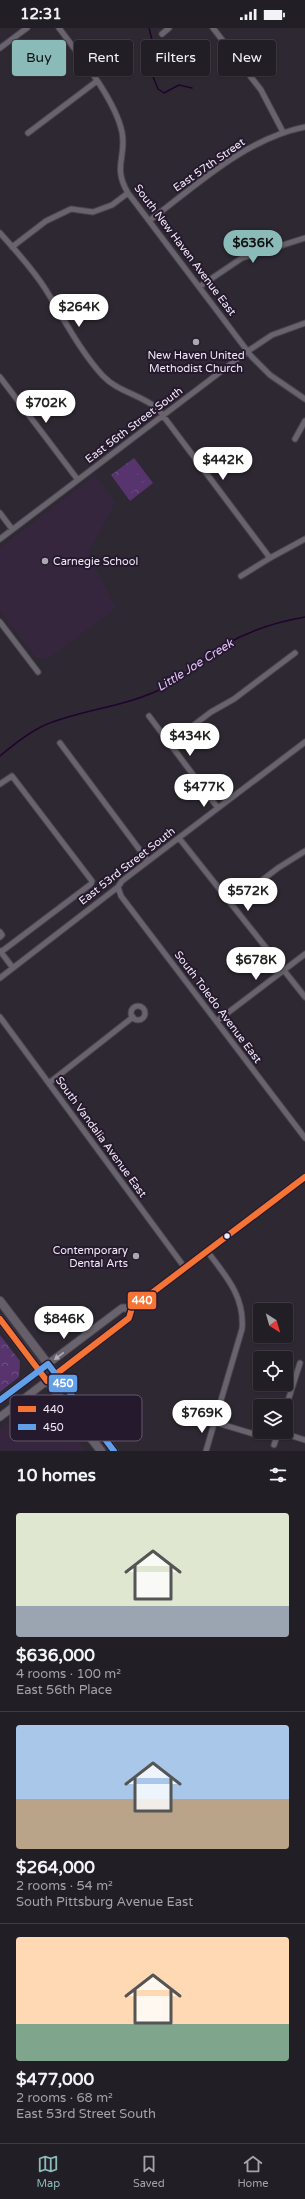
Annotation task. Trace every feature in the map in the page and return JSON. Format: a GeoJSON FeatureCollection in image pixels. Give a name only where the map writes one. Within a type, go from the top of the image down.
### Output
{"type":"FeatureCollection","features":[{"type":"Feature","properties":{"kind":"main road"},"geometry":{"type":"LineString","coordinates":[[29,1395],[129,1318],[132,1308],[305,1177]]}},
{"type":"Feature","properties":{"kind":"main road"},"geometry":{"type":"LineString","coordinates":[[0,1301],[72,1395]]}},
{"type":"Feature","properties":{"kind":"main road"},"geometry":{"type":"LineString","coordinates":[[0,1400],[122,1308],[132,1308]]}},
{"type":"Feature","properties":{"kind":"main road"},"geometry":{"type":"LineString","coordinates":[[0,1319],[58,1395]]}},
{"type":"Feature","properties":{"kind":"main road"},"geometry":{"type":"LineString","coordinates":[[0,1417],[10,1409]]}},
{"type":"Feature","properties":{"kind":"main road"},"geometry":{"type":"LineString","coordinates":[[92,1441],[100,1451]]}},
{"type":"Feature","properties":{"kind":"main road"},"geometry":{"type":"LineString","coordinates":[[106,1441],[114,1451]]}},
{"type":"Feature","properties":{"kind":"street"},"geometry":{"type":"LineString","coordinates":[[0,48],[27,28]]}},
{"type":"Feature","properties":{"kind":"street","name":"South New Haven Avenue East"},"geometry":{"type":"LineString","coordinates":[[59,28],[97,81],[122,131],[120,172],[121,179],[128,193],[248,351],[270,376],[305,399]]}},
{"type":"Feature","properties":{"kind":"street"},"geometry":{"type":"LineString","coordinates":[[162,34],[169,28]]}},
{"type":"Feature","properties":{"kind":"street"},"geometry":{"type":"LineString","coordinates":[[213,28],[261,90],[282,132]]}},
{"type":"Feature","properties":{"kind":"street"},"geometry":{"type":"LineString","coordinates":[[28,133],[97,81]]}},
{"type":"Feature","properties":{"kind":"street","name":"East 57th Street"},"geometry":{"type":"LineString","coordinates":[[149,220],[243,151],[282,132],[305,127]]}},
{"type":"Feature","properties":{"kind":"street"},"geometry":{"type":"LineString","coordinates":[[12,247],[46,221],[72,209],[93,212],[112,205],[128,193]]}},
{"type":"Feature","properties":{"kind":"street"},"geometry":{"type":"LineString","coordinates":[[0,233],[38,278],[74,338],[103,376],[118,388],[151,404],[163,415],[270,558]]}},
{"type":"Feature","properties":{"kind":"street"},"geometry":{"type":"LineString","coordinates":[[199,287],[242,258],[305,238]]}},
{"type":"Feature","properties":{"kind":"street","name":"East 56th Street South"},"geometry":{"type":"LineString","coordinates":[[0,539],[248,351],[284,329],[305,324]]}},
{"type":"Feature","properties":{"kind":"street"},"geometry":{"type":"LineString","coordinates":[[0,377],[78,480]]}},
{"type":"Feature","properties":{"kind":"street"},"geometry":{"type":"LineString","coordinates":[[295,439],[305,421]]}},
{"type":"Feature","properties":{"kind":"street"},"geometry":{"type":"LineString","coordinates":[[0,513],[12,529]]}},
{"type":"Feature","properties":{"kind":"street"},"geometry":{"type":"LineString","coordinates":[[241,576],[305,539]]}},
{"type":"Feature","properties":{"kind":"street"},"geometry":{"type":"LineString","coordinates":[[0,622],[38,672]]}},
{"type":"Feature","properties":{"kind":"street"},"geometry":{"type":"LineString","coordinates":[[169,744],[211,712],[234,699],[295,653]]}},
{"type":"Feature","properties":{"kind":"street"},"geometry":{"type":"LineString","coordinates":[[149,716],[218,808]]}},
{"type":"Feature","properties":{"kind":"street","name":"East 53rd Street South"},"geometry":{"type":"LineString","coordinates":[[0,978],[118,887],[122,881],[305,742]]}},
{"type":"Feature","properties":{"kind":"street"},"geometry":{"type":"LineString","coordinates":[[60,743],[148,861]]}},
{"type":"Feature","properties":{"kind":"street"},"geometry":{"type":"LineString","coordinates":[[0,784],[12,776],[92,881],[91,884],[0,952],[13,968]]}},
{"type":"Feature","properties":{"kind":"street"},"geometry":{"type":"LineString","coordinates":[[179,838],[305,997]]}},
{"type":"Feature","properties":{"kind":"street"},"geometry":{"type":"LineString","coordinates":[[231,904],[272,872],[305,851]]}},
{"type":"Feature","properties":{"kind":"street","name":"South Toledo Avenue East"},"geometry":{"type":"LineString","coordinates":[[118,887],[121,896],[305,1138]]}},
{"type":"Feature","properties":{"kind":"street"},"geometry":{"type":"LineString","coordinates":[[0,932],[2,935],[0,937]]}},
{"type":"Feature","properties":{"kind":"street"},"geometry":{"type":"LineString","coordinates":[[217,1021],[305,954]]}},
{"type":"Feature","properties":{"kind":"street","name":"South Vandalia Avenue East"},"geometry":{"type":"LineString","coordinates":[[0,1017],[185,1268]]}},
{"type":"Feature","properties":{"kind":"street"},"geometry":{"type":"LineString","coordinates":[[49,1083],[133,1017]]}},
{"type":"Feature","properties":{"kind":"street"},"geometry":{"type":"LineString","coordinates":[[206,1451],[242,1329],[243,1316],[241,1303],[234,1288],[207,1251]]}},
{"type":"Feature","properties":{"kind":"street"},"geometry":{"type":"LineString","coordinates":[[289,1399],[300,1363]]}},
{"type":"Feature","properties":{"kind":"street"},"geometry":{"type":"LineString","coordinates":[[214,1422],[253,1434]]}},
{"type":"Feature","properties":{"kind":"street"},"geometry":{"type":"LineString","coordinates":[[293,1436],[305,1440]]}},
{"type":"Feature","properties":{"kind":"street"},"geometry":{"type":"LineString","coordinates":[[274,1445],[276,1439]]}},
{"type":"Feature","properties":{"kind":"shaded area","name":"Carnegie School"},"geometry":{"type":"Polygon","coordinates":[[[95,475],[115,503],[88,554],[116,608],[48,659],[36,658],[0,611],[0,548],[95,475]]]}},
{"type":"Feature","properties":{"kind":"shaded area"},"geometry":{"type":"Polygon","coordinates":[[[10,1422],[10,1441],[77,1441],[85,1451],[0,1451],[0,1429],[10,1422]]]}},
{"type":"Feature","properties":{"kind":"green space"},"geometry":{"type":"Polygon","coordinates":[[[134,458],[153,483],[130,501],[111,475],[134,458]]]}},
{"type":"Feature","properties":{"kind":"green space"},"geometry":{"type":"Polygon","coordinates":[[[134,460],[137,465],[127,472],[124,467],[134,460]]]}},
{"type":"Feature","properties":{"kind":"green space"},"geometry":{"type":"Polygon","coordinates":[[[138,466],[141,471],[132,478],[129,473],[138,466]]]}},
{"type":"Feature","properties":{"kind":"green space"},"geometry":{"type":"Polygon","coordinates":[[[124,472],[137,488],[129,494],[117,478],[124,472]]]}},
{"type":"Feature","properties":{"kind":"green space"},"geometry":{"type":"Polygon","coordinates":[[[143,473],[146,477],[137,484],[134,480],[143,473]]]}},
{"type":"Feature","properties":{"kind":"green space"},"geometry":{"type":"Polygon","coordinates":[[[147,479],[151,483],[141,490],[138,486],[147,479]]]}},
{"type":"Feature","properties":{"kind":"green space"},"geometry":{"type":"Polygon","coordinates":[[[0,1335],[20,1361],[19,1377],[0,1392],[0,1335]]]}},
{"type":"Feature","properties":{"kind":"waterway"},"geometry":{"type":"LineString","coordinates":[[149,28],[153,44],[147,62],[158,89],[164,93],[179,85],[192,88]]}},
{"type":"Feature","properties":{"kind":"waterway","name":"Little Joe Creek"},"geometry":{"type":"LineString","coordinates":[[0,756],[27,735],[45,725],[74,715],[134,700],[149,694],[163,688],[215,651],[242,636],[262,628],[305,617]]}},
{"type":"Feature","properties":{"kind":"transit line","name":"440"},"geometry":{"type":"LineString","coordinates":[[0,1319],[47,1381],[129,1318],[132,1308],[305,1177]]}},
{"type":"Feature","properties":{"kind":"transit line","name":"450"},"geometry":{"type":"LineString","coordinates":[[0,1400],[48,1364],[72,1395]]}},
{"type":"Feature","properties":{"kind":"transit line","name":"450"},"geometry":{"type":"LineString","coordinates":[[106,1441],[114,1451]]}},
{"type":"Feature","properties":{"kind":"place","name":"New Haven United Methodist Church"},"geometry":{"type":"Point","coordinates":[196,342]}},
{"type":"Feature","properties":{"kind":"place","name":"Carnegie School"},"geometry":{"type":"Point","coordinates":[45,561]}},
{"type":"Feature","properties":{"kind":"place","name":"Contemporary Dental Arts"},"geometry":{"type":"Point","coordinates":[136,1256]}}]}
